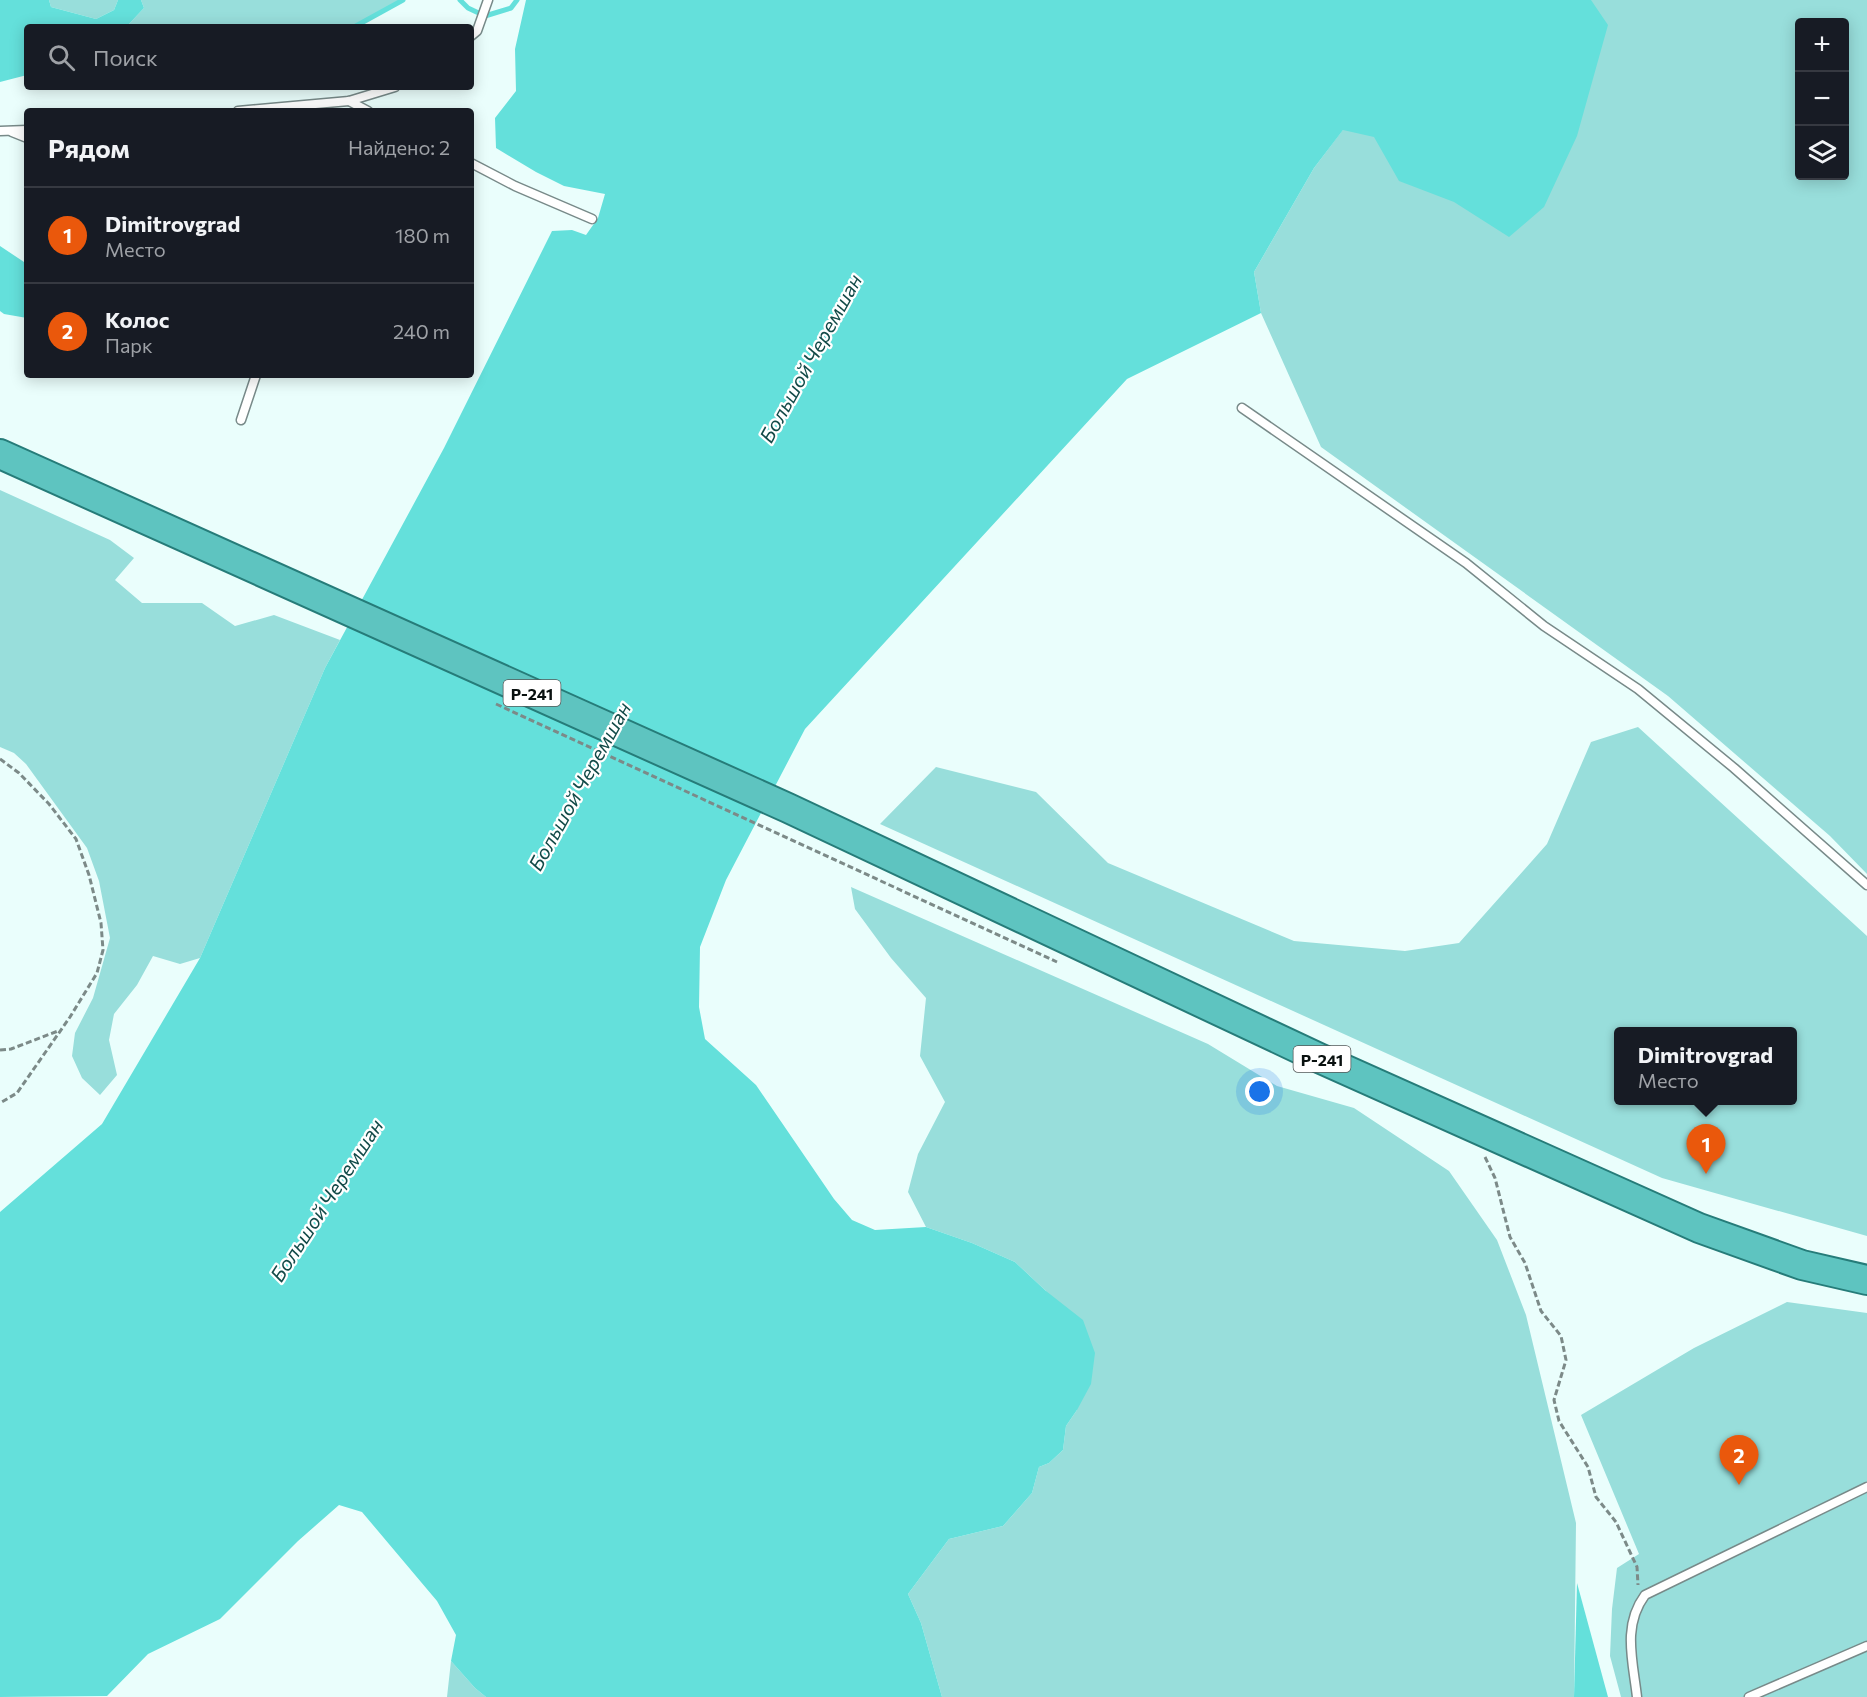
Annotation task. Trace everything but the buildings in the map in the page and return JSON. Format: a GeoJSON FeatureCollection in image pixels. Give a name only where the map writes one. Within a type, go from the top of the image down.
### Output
{"type":"FeatureCollection","features":[{"type":"Feature","properties":{"kind":"highway","name":"Р-241"},"geometry":{"type":"LineString","coordinates":[[0,454],[788,808],[1319,1058],[1699,1228],[1802,1265],[1867,1280]]}},
{"type":"Feature","properties":{"kind":"lane"},"geometry":{"type":"LineString","coordinates":[[474,32],[479,26],[488,2]]}},
{"type":"Feature","properties":{"kind":"lane"},"geometry":{"type":"LineString","coordinates":[[271,108],[349,101],[385,90]]}},
{"type":"Feature","properties":{"kind":"lane"},"geometry":{"type":"LineString","coordinates":[[349,101],[362,108]]}},
{"type":"Feature","properties":{"kind":"lane"},"geometry":{"type":"LineString","coordinates":[[5,131],[24,130]]}},
{"type":"Feature","properties":{"kind":"lane"},"geometry":{"type":"LineString","coordinates":[[5,131],[24,137]]}},
{"type":"Feature","properties":{"kind":"lane"},"geometry":{"type":"LineString","coordinates":[[474,166],[592,219]]}},
{"type":"Feature","properties":{"kind":"lane"},"geometry":{"type":"LineString","coordinates":[[241,420],[255,378]]}},
{"type":"Feature","properties":{"kind":"lane"},"geometry":{"type":"LineString","coordinates":[[1242,408],[1466,563],[1544,626],[1638,688],[1734,768],[1867,885]]}},
{"type":"Feature","properties":{"kind":"lane"},"geometry":{"type":"LineString","coordinates":[[1637,1697],[1630,1636],[1635,1608],[1645,1595],[1867,1487]]}},
{"type":"Feature","properties":{"kind":"lane"},"geometry":{"type":"LineString","coordinates":[[1749,1697],[1867,1646]]}},
{"type":"Feature","properties":{"kind":"path"},"geometry":{"type":"LineString","coordinates":[[491,702],[794,839]]}},
{"type":"Feature","properties":{"kind":"path"},"geometry":{"type":"LineString","coordinates":[[0,759],[27,781],[49,804],[76,840],[89,875],[101,924],[103,950],[97,974],[60,1030],[17,1093],[0,1103]]}},
{"type":"Feature","properties":{"kind":"path"},"geometry":{"type":"LineString","coordinates":[[0,1050],[11,1049],[60,1030]]}},
{"type":"Feature","properties":{"kind":"path"},"geometry":{"type":"LineString","coordinates":[[1483,1155],[1495,1178],[1510,1237],[1525,1263],[1541,1311],[1561,1336],[1566,1360],[1554,1400],[1559,1421],[1588,1467],[1596,1497],[1616,1522],[1637,1567],[1638,1585],[1635,1608]]}},
{"type":"Feature","properties":{"kind":"shaded area"},"geometry":{"type":"Polygon","coordinates":[[[49,0],[118,0],[114,10],[96,19],[51,7],[49,0]]]}},
{"type":"Feature","properties":{"kind":"shaded area"},"geometry":{"type":"Polygon","coordinates":[[[141,0],[403,0],[359,24],[129,24],[144,8],[141,0]]]}},
{"type":"Feature","properties":{"kind":"shaded area"},"geometry":{"type":"Polygon","coordinates":[[[1441,0],[1867,0],[1867,874],[1830,836],[1668,696],[1321,447],[1261,313],[1254,272],[1314,168],[1441,0]]]}},
{"type":"Feature","properties":{"kind":"shaded area"},"geometry":{"type":"Polygon","coordinates":[[[0,490],[110,540],[134,558],[115,580],[142,603],[202,603],[235,626],[274,615],[340,640],[325,668],[200,958],[180,964],[153,956],[137,985],[114,1014],[109,1040],[117,1075],[100,1095],[82,1078],[72,1056],[75,1033],[93,998],[110,938],[99,881],[87,848],[26,764],[14,753],[0,747],[0,490]]]}},
{"type":"Feature","properties":{"kind":"shaded area"},"geometry":{"type":"Polygon","coordinates":[[[1638,727],[1867,936],[1867,1236],[1662,1178],[880,824],[936,767],[1036,792],[1108,863],[1294,941],[1405,951],[1459,943],[1547,844],[1591,742],[1638,727]]]}},
{"type":"Feature","properties":{"kind":"shaded area"},"geometry":{"type":"Polygon","coordinates":[[[851,887],[1208,1044],[1277,1086],[1354,1108],[1449,1171],[1497,1240],[1526,1315],[1576,1523],[1574,1697],[942,1697],[921,1623],[908,1594],[949,1539],[1003,1526],[1032,1493],[1039,1467],[1049,1463],[1063,1450],[1066,1426],[1077,1410],[1046,1291],[1015,1262],[972,1243],[926,1227],[908,1192],[918,1154],[945,1102],[920,1056],[926,998],[891,958],[855,909],[851,887]]]}},
{"type":"Feature","properties":{"kind":"shaded area"},"geometry":{"type":"Polygon","coordinates":[[[1787,1302],[1867,1313],[1867,1697],[1621,1697],[1610,1656],[1617,1568],[1639,1554],[1581,1415],[1694,1348],[1787,1302]]]}},
{"type":"Feature","properties":{"kind":"shaded area"},"geometry":{"type":"Polygon","coordinates":[[[451,1661],[475,1688],[486,1697],[447,1697],[451,1661]]]}},
{"type":"Feature","properties":{"kind":"water"},"geometry":{"type":"Polygon","coordinates":[[[0,0],[49,0],[51,7],[96,19],[114,10],[118,0],[141,0],[144,8],[129,24],[24,24],[24,76],[0,82],[0,0]]]}},
{"type":"Feature","properties":{"kind":"water","name":"Большой Черемшан"},"geometry":{"type":"Polygon","coordinates":[[[526,0],[1591,0],[1608,25],[1577,136],[1544,207],[1509,237],[1454,202],[1399,181],[1374,137],[1343,130],[1314,168],[1254,272],[1261,313],[1127,379],[805,729],[726,880],[700,947],[699,1007],[705,1039],[756,1085],[834,1199],[852,1220],[875,1230],[926,1227],[972,1243],[1015,1262],[1046,1291],[1083,1320],[1095,1353],[1091,1384],[1066,1426],[1063,1450],[1049,1463],[1039,1467],[1032,1493],[1003,1526],[949,1539],[908,1594],[921,1623],[942,1697],[486,1697],[451,1661],[456,1635],[437,1601],[362,1512],[339,1505],[298,1541],[220,1619],[148,1654],[107,1696],[0,1697],[0,1212],[102,1124],[200,958],[325,668],[444,448],[552,231],[572,230],[586,235],[598,218],[605,194],[564,186],[496,148],[495,118],[516,91],[515,49],[526,0]]]}},
{"type":"Feature","properties":{"kind":"water"},"geometry":{"type":"Polygon","coordinates":[[[0,246],[24,262],[24,317],[4,314],[0,311],[0,246]]]}},
{"type":"Feature","properties":{"kind":"water"},"geometry":{"type":"Polygon","coordinates":[[[1577,1583],[1608,1697],[1574,1697],[1577,1583]]]}},
{"type":"Feature","properties":{"kind":"waterway"},"geometry":{"type":"LineString","coordinates":[[359,24],[403,0]]}},
{"type":"Feature","properties":{"kind":"waterway"},"geometry":{"type":"LineString","coordinates":[[460,0],[468,8],[485,16],[511,8],[517,0]]}},
{"type":"Feature","properties":{"kind":"place","name":"Dimitrovgrad"},"geometry":{"type":"Point","coordinates":[1706,1174]}},
{"type":"Feature","properties":{"kind":"place","name":"Колос"},"geometry":{"type":"Point","coordinates":[1739,1485]}}]}
